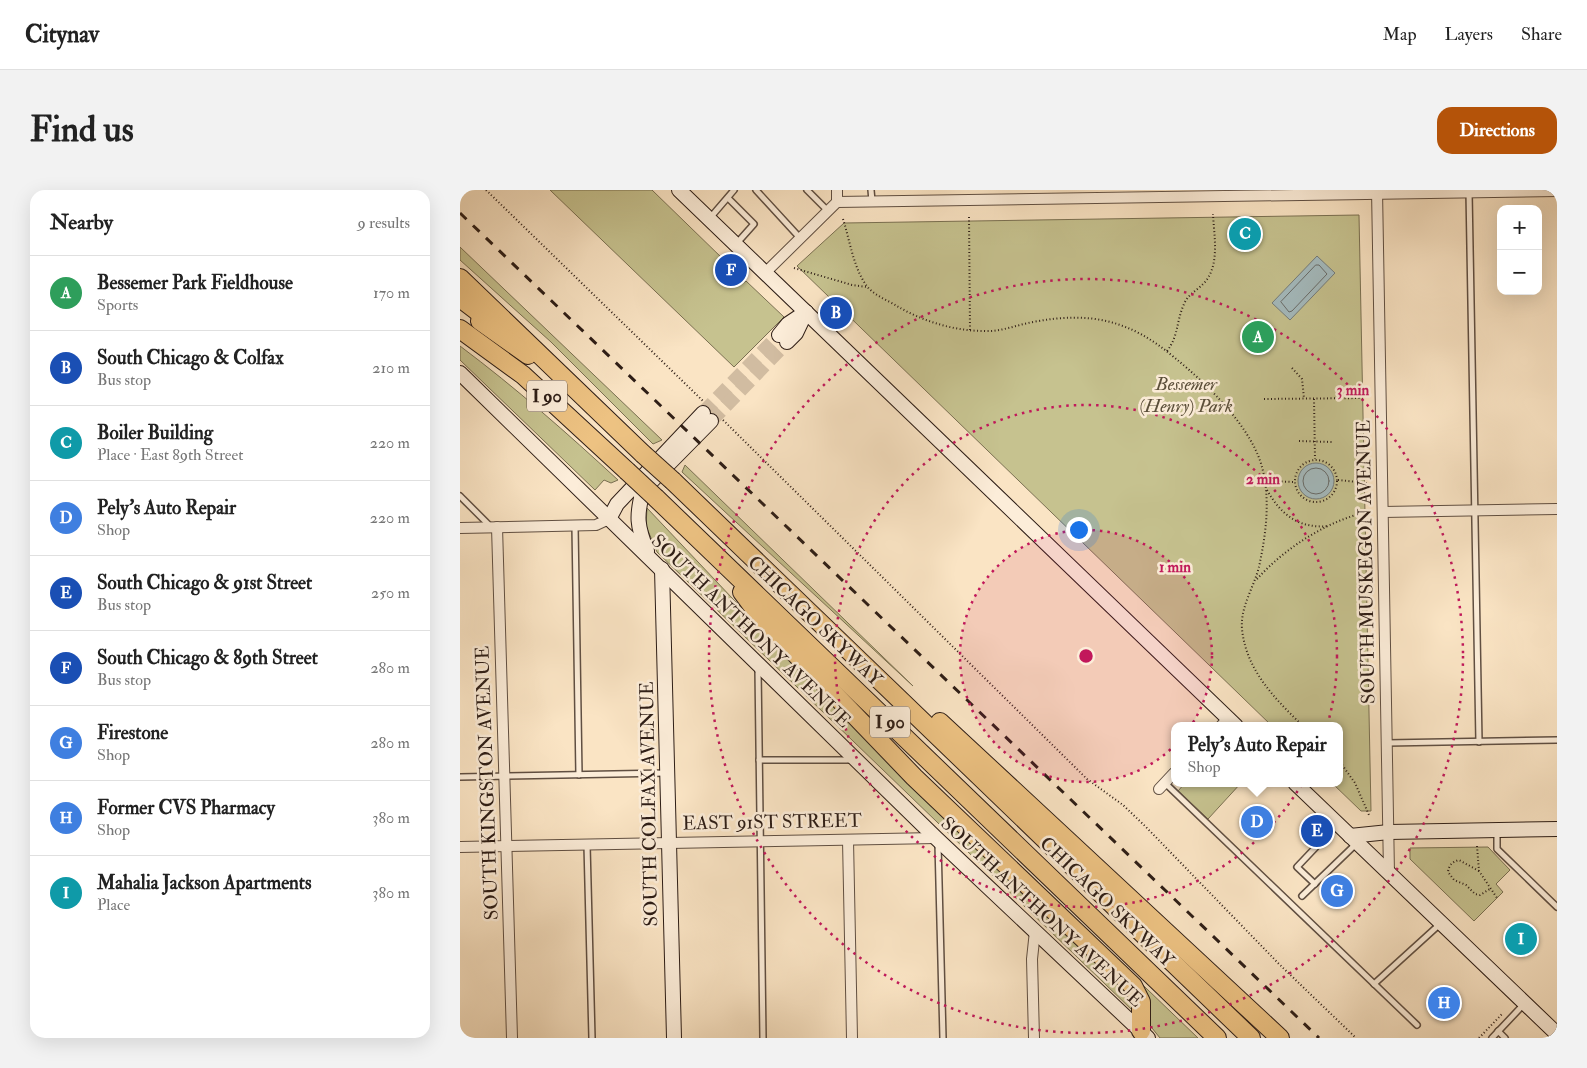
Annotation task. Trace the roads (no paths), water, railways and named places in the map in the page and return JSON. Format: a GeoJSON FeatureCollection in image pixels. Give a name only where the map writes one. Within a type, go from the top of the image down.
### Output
{"type":"FeatureCollection","features":[{"type":"Feature","properties":{"kind":"highway","name":"I 90"},"geometry":{"type":"LineString","coordinates":[[460,274],[572,385]]}},
{"type":"Feature","properties":{"kind":"highway","name":"I 90"},"geometry":{"type":"LineString","coordinates":[[460,278],[572,385]]}},
{"type":"Feature","properties":{"kind":"highway","name":"I 90"},"geometry":{"type":"LineString","coordinates":[[460,282],[572,385]]}},
{"type":"Feature","properties":{"kind":"highway","name":"I 90"},"geometry":{"type":"LineString","coordinates":[[460,286],[572,385]]}},
{"type":"Feature","properties":{"kind":"highway","name":"I 90"},"geometry":{"type":"LineString","coordinates":[[460,299],[572,385]]}},
{"type":"Feature","properties":{"kind":"highway","name":"CHICAGO SKYWAY"},"geometry":{"type":"LineString","coordinates":[[460,329],[523,374],[627,471],[1217,1038]]}},
{"type":"Feature","properties":{"kind":"highway","name":"CHICAGO SKYWAY"},"geometry":{"type":"LineString","coordinates":[[572,385],[1252,1038]]}},
{"type":"Feature","properties":{"kind":"highway"},"geometry":{"type":"LineString","coordinates":[[706,546],[762,619],[914,777],[1133,986],[1141,1002],[1144,1035]]}},
{"type":"Feature","properties":{"kind":"highway"},"geometry":{"type":"LineString","coordinates":[[862,663],[940,722],[1280,1038]]}},
{"type":"Feature","properties":{"kind":"main road"},"geometry":{"type":"LineString","coordinates":[[679,190],[1227,722]]}},
{"type":"Feature","properties":{"kind":"main road"},"geometry":{"type":"LineString","coordinates":[[783,339],[796,333],[806,312]]}},
{"type":"Feature","properties":{"kind":"main road","name":"SOUTH ANTHONY AVENUE"},"geometry":{"type":"LineString","coordinates":[[460,373],[937,839],[1144,1035]]}},
{"type":"Feature","properties":{"kind":"main road"},"geometry":{"type":"LineString","coordinates":[[609,519],[616,504],[710,414],[638,511],[637,525],[649,557]]}},
{"type":"Feature","properties":{"kind":"main road"},"geometry":{"type":"LineString","coordinates":[[609,519],[650,494]]}},
{"type":"Feature","properties":{"kind":"main road","name":"SOUTH COLFAX AVENUE"},"geometry":{"type":"LineString","coordinates":[[662,569],[674,1038]]}},
{"type":"Feature","properties":{"kind":"main road"},"geometry":{"type":"LineString","coordinates":[[1300,787],[1557,1034]]}},
{"type":"Feature","properties":{"kind":"main road"},"geometry":{"type":"LineString","coordinates":[[1353,839],[1388,832],[1557,829]]}},
{"type":"Feature","properties":{"kind":"street"},"geometry":{"type":"LineString","coordinates":[[837,190],[837,202]]}},
{"type":"Feature","properties":{"kind":"street"},"geometry":{"type":"LineString","coordinates":[[765,273],[837,202],[1018,195],[1557,191]]}},
{"type":"Feature","properties":{"kind":"street","name":"SOUTH MUSKEGON AVENUE"},"geometry":{"type":"LineString","coordinates":[[1377,192],[1389,873]]}},
{"type":"Feature","properties":{"kind":"street"},"geometry":{"type":"LineString","coordinates":[[1383,512],[1557,509]]}},
{"type":"Feature","properties":{"kind":"street"},"geometry":{"type":"LineString","coordinates":[[460,528],[596,525],[609,519]]}},
{"type":"Feature","properties":{"kind":"street","name":"SOUTH KINGSTON AVENUE"},"geometry":{"type":"LineString","coordinates":[[494,527],[512,1038]]}},
{"type":"Feature","properties":{"kind":"street"},"geometry":{"type":"LineString","coordinates":[[1162,786],[1171,776]]}},
{"type":"Feature","properties":{"kind":"street","name":"EAST 91ST STREET"},"geometry":{"type":"LineString","coordinates":[[460,847],[937,839]]}},
{"type":"Feature","properties":{"kind":"street"},"geometry":{"type":"LineString","coordinates":[[848,840],[852,1038]]}},
{"type":"Feature","properties":{"kind":"street"},"geometry":{"type":"LineString","coordinates":[[1034,1038],[1032,959],[1036,931]]}},
{"type":"Feature","properties":{"kind":"lane"},"geometry":{"type":"LineString","coordinates":[[709,219],[734,190]]}},
{"type":"Feature","properties":{"kind":"lane"},"geometry":{"type":"LineString","coordinates":[[756,190],[800,238]]}},
{"type":"Feature","properties":{"kind":"lane"},"geometry":{"type":"LineString","coordinates":[[807,190],[828,211]]}},
{"type":"Feature","properties":{"kind":"lane"},"geometry":{"type":"LineString","coordinates":[[871,190],[872,202]]}},
{"type":"Feature","properties":{"kind":"lane"},"geometry":{"type":"LineString","coordinates":[[1469,191],[1480,742]]}},
{"type":"Feature","properties":{"kind":"lane"},"geometry":{"type":"LineString","coordinates":[[728,198],[754,224],[736,244]]}},
{"type":"Feature","properties":{"kind":"lane"},"geometry":{"type":"LineString","coordinates":[[460,496],[494,527]]}},
{"type":"Feature","properties":{"kind":"lane"},"geometry":{"type":"LineString","coordinates":[[575,526],[580,775]]}},
{"type":"Feature","properties":{"kind":"lane"},"geometry":{"type":"LineString","coordinates":[[758,664],[763,1038]]}},
{"type":"Feature","properties":{"kind":"lane"},"geometry":{"type":"LineString","coordinates":[[1387,743],[1557,740]]}},
{"type":"Feature","properties":{"kind":"lane"},"geometry":{"type":"LineString","coordinates":[[759,760],[856,760]]}},
{"type":"Feature","properties":{"kind":"lane"},"geometry":{"type":"LineString","coordinates":[[460,777],[668,773]]}},
{"type":"Feature","properties":{"kind":"lane"},"geometry":{"type":"LineString","coordinates":[[1162,786],[1417,1025]]}},
{"type":"Feature","properties":{"kind":"lane"},"geometry":{"type":"LineString","coordinates":[[1497,830],[1497,849],[1557,907]]}},
{"type":"Feature","properties":{"kind":"lane"},"geometry":{"type":"LineString","coordinates":[[937,839],[943,1038]]}},
{"type":"Feature","properties":{"kind":"lane"},"geometry":{"type":"LineString","coordinates":[[1302,896],[1315,884],[1353,839]]}},
{"type":"Feature","properties":{"kind":"lane"},"geometry":{"type":"LineString","coordinates":[[587,845],[592,1038]]}},
{"type":"Feature","properties":{"kind":"lane"},"geometry":{"type":"LineString","coordinates":[[1315,884],[1297,867],[1316,846]]}},
{"type":"Feature","properties":{"kind":"lane"},"geometry":{"type":"LineString","coordinates":[[1374,984],[1441,923]]}},
{"type":"Feature","properties":{"kind":"lane"},"geometry":{"type":"LineString","coordinates":[[1492,1038],[1525,1004]]}},
{"type":"Feature","properties":{"kind":"lane"},"geometry":{"type":"LineString","coordinates":[[1498,1032],[1505,1038]]}},
{"type":"Feature","properties":{"kind":"water"},"geometry":{"type":"Polygon","coordinates":[[[1317,256],[1335,273],[1290,320],[1272,303],[1317,256]]]}},
{"type":"Feature","properties":{"kind":"water"},"geometry":{"type":"Polygon","coordinates":[[[1316,463],[1328,469],[1334,481],[1328,493],[1316,499],[1304,493],[1298,481],[1304,469],[1316,463]]]}},
{"type":"Feature","properties":{"kind":"tunnel"},"geometry":{"type":"LineString","coordinates":[[703,413],[779,335]]}},
{"type":"Feature","properties":{"kind":"tunnel"},"geometry":{"type":"LineString","coordinates":[[711,421],[787,342]]}},
{"type":"Feature","properties":{"kind":"railway"},"geometry":{"type":"LineString","coordinates":[[460,213],[1319,1038]]}},
{"type":"Feature","properties":{"kind":"place","name":"Boiler Building"},"geometry":{"type":"Point","coordinates":[1245,234]}},
{"type":"Feature","properties":{"kind":"place","name":"South Chicago & 89th Street"},"geometry":{"type":"Point","coordinates":[731,270]}},
{"type":"Feature","properties":{"kind":"place","name":"South Chicago & Colfax"},"geometry":{"type":"Point","coordinates":[836,313]}},
{"type":"Feature","properties":{"kind":"place","name":"Bessemer Park Fieldhouse"},"geometry":{"type":"Point","coordinates":[1258,337]}},
{"type":"Feature","properties":{"kind":"place","name":"Pely's Auto Repair"},"geometry":{"type":"Point","coordinates":[1257,822]}},
{"type":"Feature","properties":{"kind":"place","name":"South Chicago & 91st Street"},"geometry":{"type":"Point","coordinates":[1317,831]}},
{"type":"Feature","properties":{"kind":"place","name":"Firestone"},"geometry":{"type":"Point","coordinates":[1337,891]}},
{"type":"Feature","properties":{"kind":"place","name":"Mahalia Jackson Apartments"},"geometry":{"type":"Point","coordinates":[1521,939]}},
{"type":"Feature","properties":{"kind":"place","name":"Former CVS Pharmacy"},"geometry":{"type":"Point","coordinates":[1444,1003]}},
{"type":"Feature","properties":{"kind":"park label","name":"Bessemer (Henry) Park"},"geometry":{"type":"Point","coordinates":[1186,395]}}]}
